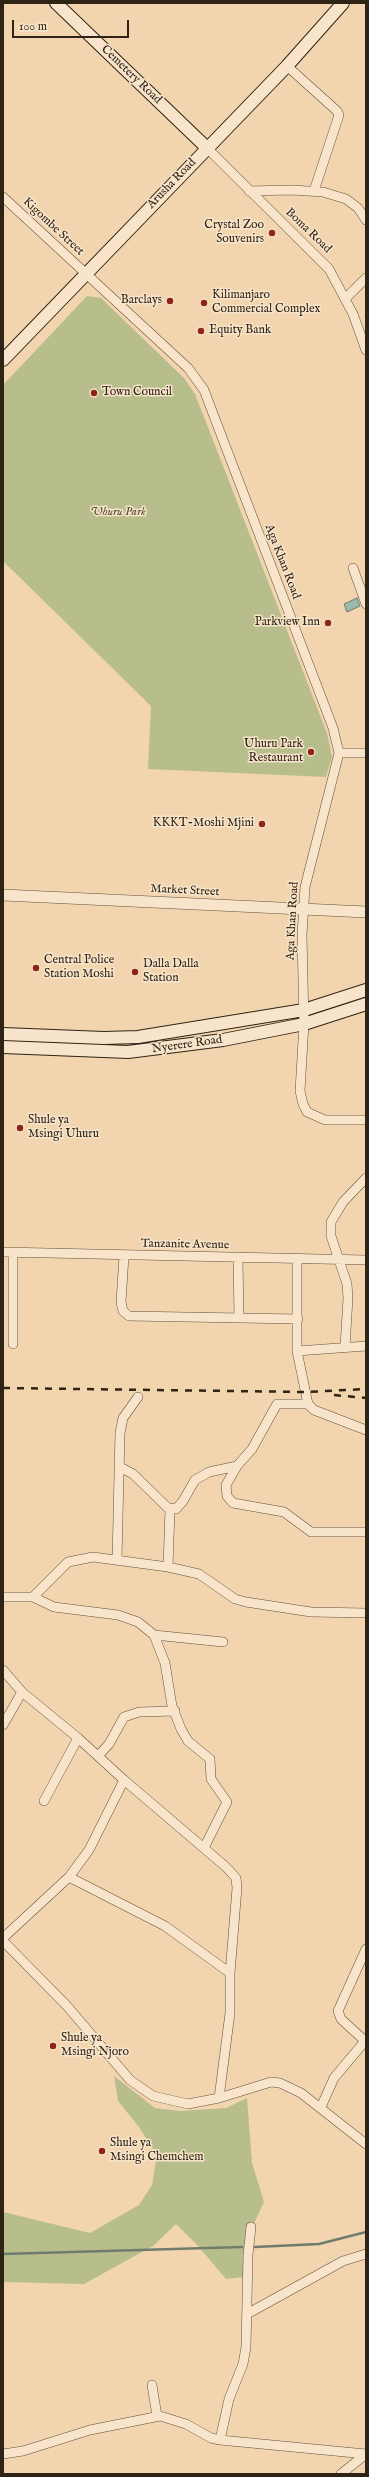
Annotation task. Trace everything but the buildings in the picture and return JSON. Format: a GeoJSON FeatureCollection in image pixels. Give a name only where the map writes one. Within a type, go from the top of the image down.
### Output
{"type":"FeatureCollection","features":[{"type":"Feature","properties":{"kind":"main road","name":"Cemetery Road"},"geometry":{"type":"LineString","coordinates":[[56,3],[206,147]]}},
{"type":"Feature","properties":{"kind":"main road","name":"Arusha Road"},"geometry":{"type":"LineString","coordinates":[[3,360],[206,147],[287,66],[341,4]]}},
{"type":"Feature","properties":{"kind":"main road","name":"Nyerere Road"},"geometry":{"type":"LineString","coordinates":[[3,1034],[104,1038],[138,1037],[304,1010],[366,990]]}},
{"type":"Feature","properties":{"kind":"main road","name":"Nyerere Road"},"geometry":{"type":"LineString","coordinates":[[3,1047],[128,1052],[223,1040],[304,1024],[366,1004]]}},
{"type":"Feature","properties":{"kind":"street"},"geometry":{"type":"LineString","coordinates":[[287,66],[337,111],[339,115],[314,191]]}},
{"type":"Feature","properties":{"kind":"street","name":"Boma Road"},"geometry":{"type":"LineString","coordinates":[[206,147],[329,269],[346,298],[366,350]]}},
{"type":"Feature","properties":{"kind":"street"},"geometry":{"type":"LineString","coordinates":[[249,191],[314,191],[346,199],[358,208],[366,220]]}},
{"type":"Feature","properties":{"kind":"street","name":"Kigombe Street"},"geometry":{"type":"LineString","coordinates":[[3,197],[86,274]]}},
{"type":"Feature","properties":{"kind":"street","name":"Aga Khan Road"},"geometry":{"type":"LineString","coordinates":[[86,274],[188,368],[204,390],[332,728],[340,754],[313,851],[305,887],[302,935],[304,1024],[300,1091],[307,1112],[324,1120],[366,1120]]}},
{"type":"Feature","properties":{"kind":"street"},"geometry":{"type":"LineString","coordinates":[[346,298],[366,278]]}},
{"type":"Feature","properties":{"kind":"street"},"geometry":{"type":"LineString","coordinates":[[353,568],[366,604]]}},
{"type":"Feature","properties":{"kind":"street"},"geometry":{"type":"LineString","coordinates":[[340,754],[366,753]]}},
{"type":"Feature","properties":{"kind":"street","name":"Market Street"},"geometry":{"type":"LineString","coordinates":[[3,895],[366,912]]}},
{"type":"Feature","properties":{"kind":"street"},"geometry":{"type":"LineString","coordinates":[[345,1347],[348,1298],[347,1284],[331,1236],[331,1222],[343,1202],[366,1178]]}},
{"type":"Feature","properties":{"kind":"street"},"geometry":{"type":"LineString","coordinates":[[8,1252],[13,1344]]}},
{"type":"Feature","properties":{"kind":"street","name":"Tanzanite Avenue"},"geometry":{"type":"LineString","coordinates":[[8,1252],[124,1256],[366,1260]]}},
{"type":"Feature","properties":{"kind":"street"},"geometry":{"type":"LineString","coordinates":[[124,1256],[122,1302],[123,1311],[128,1316],[298,1319]]}},
{"type":"Feature","properties":{"kind":"street"},"geometry":{"type":"LineString","coordinates":[[238,1258],[238,1318]]}},
{"type":"Feature","properties":{"kind":"street"},"geometry":{"type":"LineString","coordinates":[[297,1259],[297,1351],[308,1404],[314,1410],[366,1430]]}},
{"type":"Feature","properties":{"kind":"street"},"geometry":{"type":"LineString","coordinates":[[297,1351],[366,1346]]}},
{"type":"Feature","properties":{"kind":"street"},"geometry":{"type":"LineString","coordinates":[[117,1560],[120,1427],[123,1418],[138,1397]]}},
{"type":"Feature","properties":{"kind":"street"},"geometry":{"type":"LineString","coordinates":[[308,1404],[277,1404],[252,1449],[237,1466],[226,1485],[227,1496],[233,1503],[284,1512],[311,1532],[366,1532]]}},
{"type":"Feature","properties":{"kind":"street"},"geometry":{"type":"LineString","coordinates":[[120,1467],[133,1474],[170,1509],[176,1509],[181,1504],[195,1480],[208,1472],[237,1466]]}},
{"type":"Feature","properties":{"kind":"street"},"geometry":{"type":"LineString","coordinates":[[168,1567],[170,1509]]}},
{"type":"Feature","properties":{"kind":"street"},"geometry":{"type":"LineString","coordinates":[[33,1597],[68,1562],[87,1557],[168,1567],[199,1574],[235,1599],[246,1602],[311,1612],[366,1613]]}},
{"type":"Feature","properties":{"kind":"street"},"geometry":{"type":"LineString","coordinates":[[3,1598],[33,1597],[54,1607],[129,1618],[154,1635],[223,1642]]}},
{"type":"Feature","properties":{"kind":"street"},"geometry":{"type":"LineString","coordinates":[[154,1635],[165,1663],[172,1706],[188,1741],[211,1761],[211,1779],[227,1802],[204,1848]]}},
{"type":"Feature","properties":{"kind":"street"},"geometry":{"type":"LineString","coordinates":[[3,1670],[22,1692],[78,1738],[124,1780],[226,1866],[236,1878],[237,1883],[230,1973],[230,2013],[219,2098]]}},
{"type":"Feature","properties":{"kind":"street"},"geometry":{"type":"LineString","coordinates":[[3,1725],[22,1692]]}},
{"type":"Feature","properties":{"kind":"street"},"geometry":{"type":"LineString","coordinates":[[98,1756],[109,1744],[124,1717],[139,1712],[175,1711]]}},
{"type":"Feature","properties":{"kind":"street"},"geometry":{"type":"LineString","coordinates":[[44,1801],[78,1738]]}},
{"type":"Feature","properties":{"kind":"street"},"geometry":{"type":"LineString","coordinates":[[3,1938],[69,1877],[89,1850],[124,1780]]}},
{"type":"Feature","properties":{"kind":"street"},"geometry":{"type":"LineString","coordinates":[[69,1877],[165,1926],[230,1973]]}},
{"type":"Feature","properties":{"kind":"street"},"geometry":{"type":"LineString","coordinates":[[3,1941],[67,2006],[130,2080],[142,2089],[161,2099],[179,2103],[219,2098],[271,2082],[289,2086],[321,2107],[366,2144]]}},
{"type":"Feature","properties":{"kind":"street"},"geometry":{"type":"LineString","coordinates":[[321,2107],[334,2078],[365,2041],[341,2018],[338,2010],[366,1949]]}},
{"type":"Feature","properties":{"kind":"street"},"geometry":{"type":"LineString","coordinates":[[220,2440],[229,2399],[243,2364],[248,2332],[248,2254],[251,2227]]}},
{"type":"Feature","properties":{"kind":"street"},"geometry":{"type":"LineString","coordinates":[[247,2314],[343,2261],[366,2254]]}},
{"type":"Feature","properties":{"kind":"street"},"geometry":{"type":"LineString","coordinates":[[152,2385],[156,2416]]}},
{"type":"Feature","properties":{"kind":"street"},"geometry":{"type":"LineString","coordinates":[[3,2454],[23,2451],[90,2430],[156,2416],[186,2424],[211,2438],[220,2440],[366,2454]]}},
{"type":"Feature","properties":{"kind":"street"},"geometry":{"type":"LineString","coordinates":[[341,2474],[366,2454]]}},
{"type":"Feature","properties":{"kind":"green space","name":"Uhuru Park"},"geometry":{"type":"Polygon","coordinates":[[[87,296],[101,298],[184,378],[195,394],[327,733],[332,757],[326,777],[148,769],[151,706],[3,561],[3,385],[87,296]]]}},
{"type":"Feature","properties":{"kind":"green space"},"geometry":{"type":"Polygon","coordinates":[[[114,2076],[155,2108],[180,2111],[226,2108],[247,2098],[252,2163],[264,2202],[249,2234],[244,2277],[226,2279],[198,2246],[176,2224],[153,2246],[84,2284],[3,2282],[3,2212],[90,2233],[139,2205],[152,2185],[157,2155],[139,2127],[118,2101],[114,2076]]]}},
{"type":"Feature","properties":{"kind":"shaded area"},"geometry":{"type":"Polygon","coordinates":[[[357,598],[360,606],[347,612],[344,604],[357,598]]]}},
{"type":"Feature","properties":{"kind":"waterway"},"geometry":{"type":"LineString","coordinates":[[255,2247],[319,2244],[366,2232]]}},
{"type":"Feature","properties":{"kind":"waterway"},"geometry":{"type":"LineString","coordinates":[[3,2254],[242,2247]]}},
{"type":"Feature","properties":{"kind":"railway"},"geometry":{"type":"LineString","coordinates":[[3,1388],[306,1392],[366,1389]]}},
{"type":"Feature","properties":{"kind":"railway"},"geometry":{"type":"LineString","coordinates":[[334,1395],[366,1398]]}},
{"type":"Feature","properties":{"kind":"place","name":"Crystal Zoo Souvenirs"},"geometry":{"type":"Point","coordinates":[272,233]}},
{"type":"Feature","properties":{"kind":"place","name":"Barclays"},"geometry":{"type":"Point","coordinates":[170,301]}},
{"type":"Feature","properties":{"kind":"place","name":"Kilimanjaro Commercial Complex"},"geometry":{"type":"Point","coordinates":[204,303]}},
{"type":"Feature","properties":{"kind":"place","name":"Equity Bank"},"geometry":{"type":"Point","coordinates":[201,331]}},
{"type":"Feature","properties":{"kind":"place","name":"Town Council"},"geometry":{"type":"Point","coordinates":[94,393]}},
{"type":"Feature","properties":{"kind":"place","name":"Parkview Inn"},"geometry":{"type":"Point","coordinates":[328,623]}},
{"type":"Feature","properties":{"kind":"place","name":"Uhuru Park Restaurant"},"geometry":{"type":"Point","coordinates":[311,752]}},
{"type":"Feature","properties":{"kind":"place","name":"KKKT-Moshi Mjini"},"geometry":{"type":"Point","coordinates":[262,824]}},
{"type":"Feature","properties":{"kind":"place","name":"Central Police Station Moshi"},"geometry":{"type":"Point","coordinates":[36,968]}},
{"type":"Feature","properties":{"kind":"place","name":"Dalla Dalla Station"},"geometry":{"type":"Point","coordinates":[135,972]}},
{"type":"Feature","properties":{"kind":"place","name":"Shule ya Msingi Uhuru"},"geometry":{"type":"Point","coordinates":[20,1128]}},
{"type":"Feature","properties":{"kind":"place","name":"Shule ya Msingi Njoro"},"geometry":{"type":"Point","coordinates":[53,2046]}},
{"type":"Feature","properties":{"kind":"place","name":"Shule ya Msingi Chemchem"},"geometry":{"type":"Point","coordinates":[102,2151]}}]}
